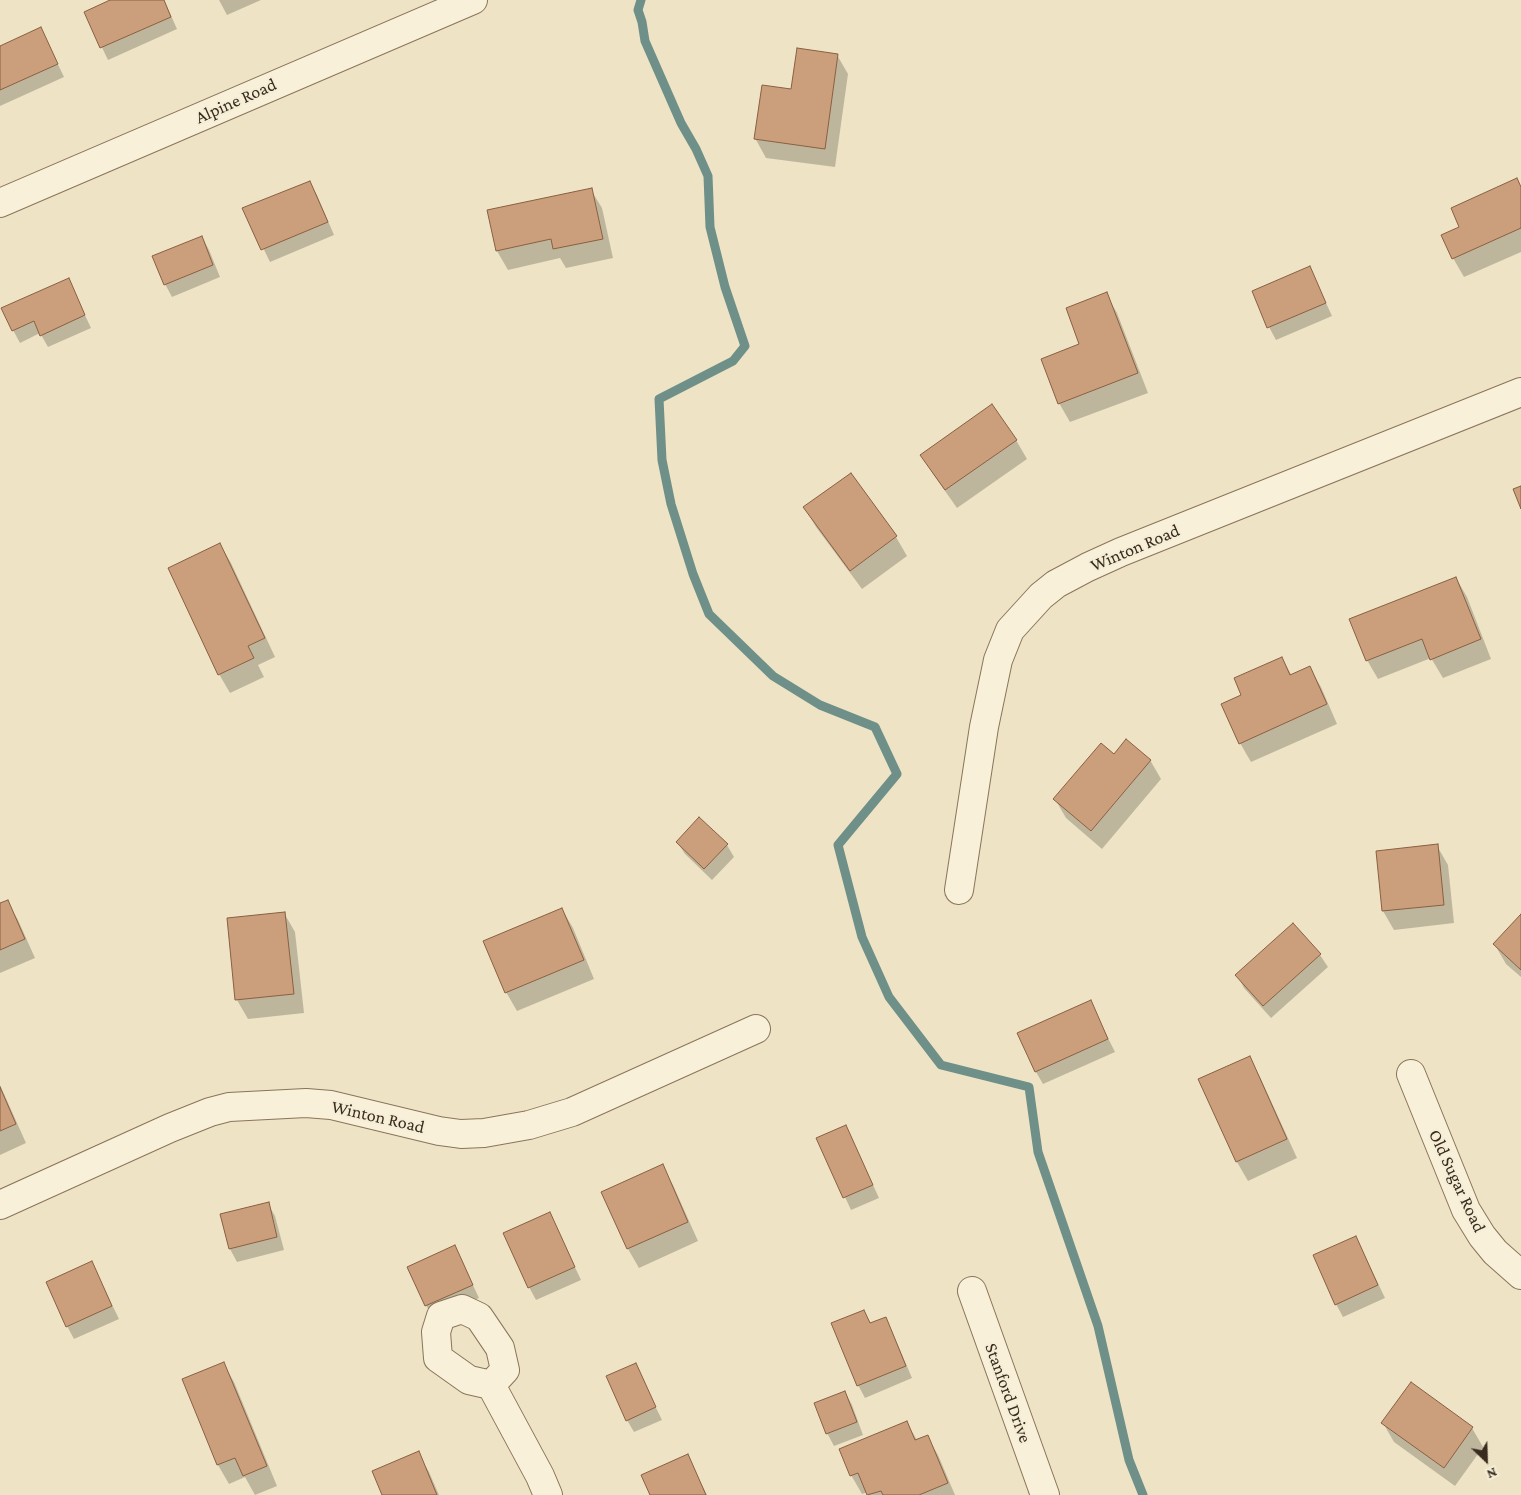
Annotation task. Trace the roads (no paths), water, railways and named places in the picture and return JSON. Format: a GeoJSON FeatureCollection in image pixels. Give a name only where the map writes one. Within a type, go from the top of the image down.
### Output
{"type":"FeatureCollection","features":[{"type":"Feature","properties":{"kind":"street","name":"Alpine Road"},"geometry":{"type":"LineString","coordinates":[[0,203],[473,0]]}},
{"type":"Feature","properties":{"kind":"street","name":"Winton Road"},"geometry":{"type":"LineString","coordinates":[[959,890],[984,727],[998,660],[1010,630],[1041,596],[1056,584],[1121,552],[1521,392]]}},
{"type":"Feature","properties":{"kind":"street","name":"Winton Road"},"geometry":{"type":"LineString","coordinates":[[0,1205],[170,1128],[210,1112],[229,1107],[306,1103],[331,1105],[439,1131],[461,1134],[484,1133],[529,1125],[572,1112],[756,1029]]}},
{"type":"Feature","properties":{"kind":"street","name":"Old Sugar Road"},"geometry":{"type":"LineString","coordinates":[[1411,1074],[1466,1210],[1482,1236],[1495,1252],[1521,1276]]}},
{"type":"Feature","properties":{"kind":"street","name":"Stanford Drive"},"geometry":{"type":"LineString","coordinates":[[972,1291],[1045,1495]]}},
{"type":"Feature","properties":{"kind":"street"},"geometry":{"type":"LineString","coordinates":[[491,1385],[540,1476],[548,1495]]}},
{"type":"Feature","properties":{"kind":"waterway"},"geometry":{"type":"LineString","coordinates":[[641,0],[638,10],[645,41],[681,123],[696,149],[708,176],[710,227],[725,287],[745,346],[733,361],[659,399],[662,460],[671,504],[693,574],[709,614],[773,676],[820,705],[875,727],[897,774],[838,845],[862,937],[889,997],[941,1065],[1029,1087],[1038,1152],[1098,1326],[1129,1460],[1143,1495]]}}]}
